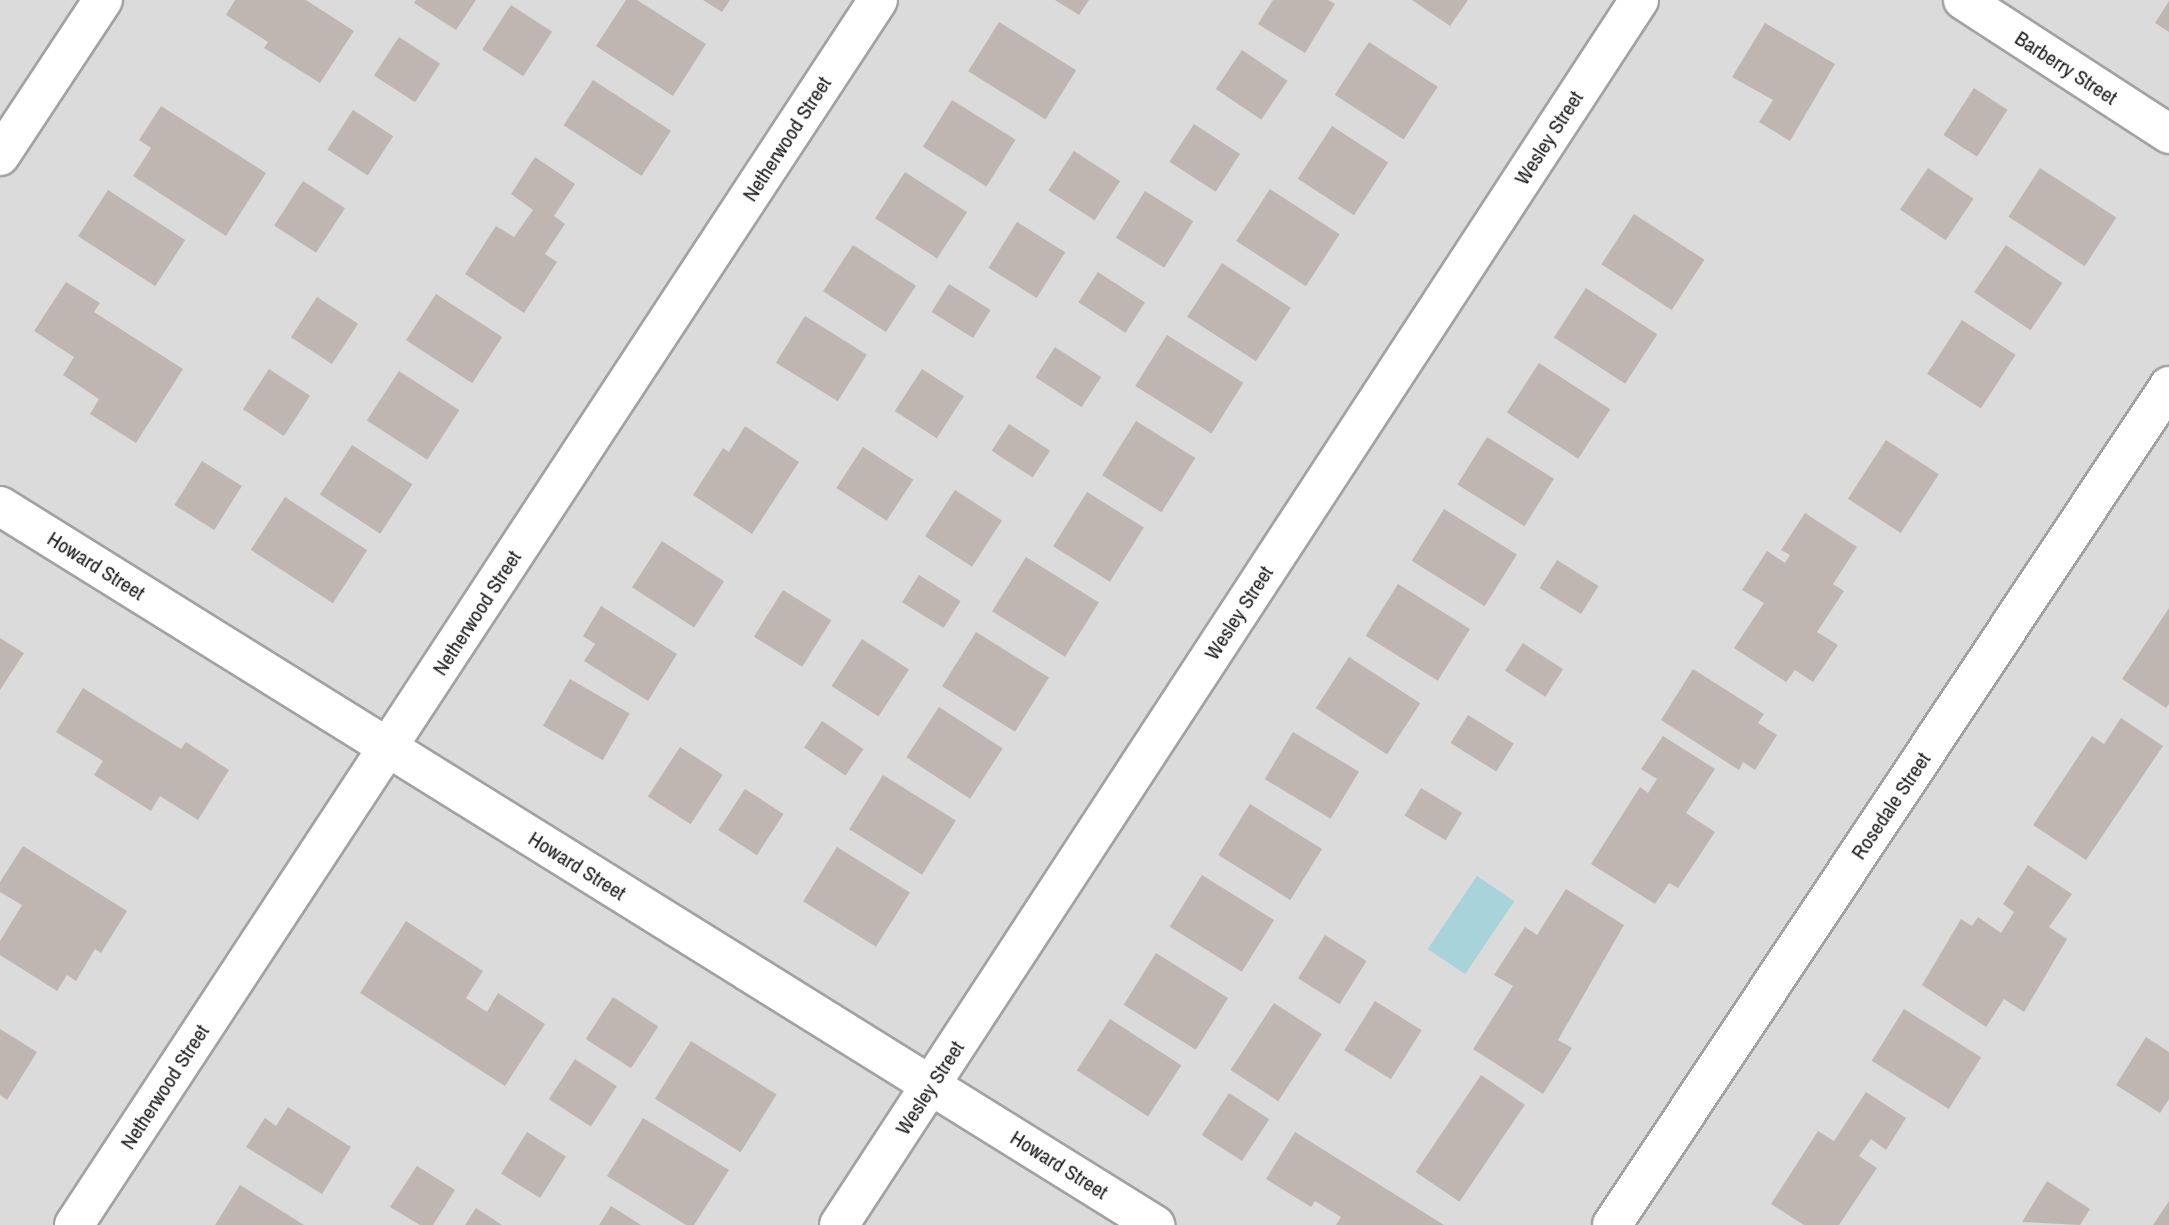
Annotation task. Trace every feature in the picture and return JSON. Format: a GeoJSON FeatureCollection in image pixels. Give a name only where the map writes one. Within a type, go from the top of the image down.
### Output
{"type":"FeatureCollection","features":[{"type":"Feature","properties":{"kind":"street"},"geometry":{"type":"LineString","coordinates":[[0,156],[103,0]]}},
{"type":"Feature","properties":{"kind":"street","name":"Netherwood Street"},"geometry":{"type":"LineString","coordinates":[[74,1225],[878,0]]}},
{"type":"Feature","properties":{"kind":"street","name":"Wesley Street"},"geometry":{"type":"LineString","coordinates":[[839,1225],[1639,0]]}},
{"type":"Feature","properties":{"kind":"street","name":"Barberry Street"},"geometry":{"type":"LineString","coordinates":[[1963,0],[2169,134]]}},
{"type":"Feature","properties":{"kind":"street","name":"Rosedale Street"},"geometry":{"type":"LineString","coordinates":[[1612,1225],[2169,386]]}},
{"type":"Feature","properties":{"kind":"street","name":"Howard Street"},"geometry":{"type":"LineString","coordinates":[[0,506],[1155,1225]]}},
{"type":"Feature","properties":{"kind":"shaded area"},"geometry":{"type":"Polygon","coordinates":[[[0,0],[2169,0],[2169,1225],[0,1225],[0,0]]]}},
{"type":"Feature","properties":{"kind":"water"},"geometry":{"type":"Polygon","coordinates":[[[1477,876],[1514,901],[1465,974],[1428,949],[1477,876]]]}},
{"type":"Feature","properties":{"kind":"building"},"geometry":{"type":"Polygon","coordinates":[[[235,0],[306,0],[354,31],[320,83],[264,48],[268,42],[226,15],[235,0]]]}},
{"type":"Feature","properties":{"kind":"building"},"geometry":{"type":"Polygon","coordinates":[[[416,0],[476,0],[456,30],[414,3],[416,0]]]}},
{"type":"Feature","properties":{"kind":"building"},"geometry":{"type":"Polygon","coordinates":[[[626,0],[637,0],[706,44],[673,96],[596,46],[626,0]]]}},
{"type":"Feature","properties":{"kind":"building"},"geometry":{"type":"Polygon","coordinates":[[[703,0],[730,0],[722,12],[703,0]]]}},
{"type":"Feature","properties":{"kind":"building"},"geometry":{"type":"Polygon","coordinates":[[[1055,0],[1089,0],[1079,15],[1055,0]]]}},
{"type":"Feature","properties":{"kind":"building"},"geometry":{"type":"Polygon","coordinates":[[[1273,0],[1328,0],[1335,4],[1305,53],[1258,24],[1273,0]]]}},
{"type":"Feature","properties":{"kind":"building"},"geometry":{"type":"Polygon","coordinates":[[[1412,0],[1468,0],[1450,26],[1412,0]]]}},
{"type":"Feature","properties":{"kind":"building"},"geometry":{"type":"Polygon","coordinates":[[[2169,1],[2169,32],[2155,23],[2169,1]]]}},
{"type":"Feature","properties":{"kind":"building"},"geometry":{"type":"Polygon","coordinates":[[[511,5],[552,32],[523,76],[482,49],[511,5]]]}},
{"type":"Feature","properties":{"kind":"building"},"geometry":{"type":"Polygon","coordinates":[[[999,22],[1076,70],[1045,119],[968,71],[999,22]]]}},
{"type":"Feature","properties":{"kind":"building"},"geometry":{"type":"Polygon","coordinates":[[[1765,23],[1835,64],[1790,141],[1759,122],[1773,100],[1732,77],[1765,23]]]}},
{"type":"Feature","properties":{"kind":"building"},"geometry":{"type":"Polygon","coordinates":[[[399,37],[440,64],[415,102],[374,76],[399,37]]]}},
{"type":"Feature","properties":{"kind":"building"},"geometry":{"type":"Polygon","coordinates":[[[1369,42],[1438,87],[1403,139],[1335,95],[1369,42]]]}},
{"type":"Feature","properties":{"kind":"building"},"geometry":{"type":"Polygon","coordinates":[[[1242,50],[1288,81],[1261,120],[1216,89],[1242,50]]]}},
{"type":"Feature","properties":{"kind":"building"},"geometry":{"type":"Polygon","coordinates":[[[593,80],[671,131],[642,176],[564,125],[593,80]]]}},
{"type":"Feature","properties":{"kind":"building"},"geometry":{"type":"Polygon","coordinates":[[[1974,88],[2008,110],[1977,157],[1944,135],[1974,88]]]}},
{"type":"Feature","properties":{"kind":"building"},"geometry":{"type":"Polygon","coordinates":[[[952,100],[1016,140],[986,186],[923,147],[952,100]]]}},
{"type":"Feature","properties":{"kind":"building"},"geometry":{"type":"Polygon","coordinates":[[[161,106],[266,173],[226,236],[133,176],[151,148],[139,140],[161,106]]]}},
{"type":"Feature","properties":{"kind":"building"},"geometry":{"type":"Polygon","coordinates":[[[353,110],[393,136],[368,176],[327,149],[353,110]]]}},
{"type":"Feature","properties":{"kind":"building"},"geometry":{"type":"Polygon","coordinates":[[[1194,124],[1240,154],[1216,192],[1169,162],[1194,124]]]}},
{"type":"Feature","properties":{"kind":"building"},"geometry":{"type":"Polygon","coordinates":[[[1332,126],[1388,162],[1354,215],[1298,179],[1332,126]]]}},
{"type":"Feature","properties":{"kind":"building"},"geometry":{"type":"Polygon","coordinates":[[[1074,151],[1120,181],[1095,220],[1048,190],[1074,151]]]}},
{"type":"Feature","properties":{"kind":"building"},"geometry":{"type":"Polygon","coordinates":[[[535,157],[575,184],[554,216],[565,224],[545,254],[557,262],[524,313],[465,274],[496,226],[514,237],[533,210],[511,194],[535,157]]]}},
{"type":"Feature","properties":{"kind":"building"},"geometry":{"type":"Polygon","coordinates":[[[1928,168],[1974,199],[1946,240],[1900,209],[1928,168]]]}},
{"type":"Feature","properties":{"kind":"building"},"geometry":{"type":"Polygon","coordinates":[[[2040,168],[2116,218],[2085,266],[2008,217],[2040,168]]]}},
{"type":"Feature","properties":{"kind":"building"},"geometry":{"type":"Polygon","coordinates":[[[905,172],[967,212],[937,258],[875,218],[905,172]]]}},
{"type":"Feature","properties":{"kind":"building"},"geometry":{"type":"Polygon","coordinates":[[[303,181],[345,208],[316,253],[274,225],[303,181]]]}},
{"type":"Feature","properties":{"kind":"building"},"geometry":{"type":"Polygon","coordinates":[[[1270,189],[1340,234],[1306,286],[1236,241],[1270,189]]]}},
{"type":"Feature","properties":{"kind":"building"},"geometry":{"type":"Polygon","coordinates":[[[108,190],[185,240],[155,286],[78,236],[108,190]]]}},
{"type":"Feature","properties":{"kind":"building"},"geometry":{"type":"Polygon","coordinates":[[[1145,191],[1193,221],[1164,268],[1116,238],[1145,191]]]}},
{"type":"Feature","properties":{"kind":"building"},"geometry":{"type":"Polygon","coordinates":[[[1634,214],[1704,260],[1672,310],[1601,264],[1634,214]]]}},
{"type":"Feature","properties":{"kind":"building"},"geometry":{"type":"Polygon","coordinates":[[[1017,222],[1065,252],[1037,298],[988,268],[1017,222]]]}},
{"type":"Feature","properties":{"kind":"building"},"geometry":{"type":"Polygon","coordinates":[[[853,245],[916,286],[886,332],[823,291],[853,245]]]}},
{"type":"Feature","properties":{"kind":"building"},"geometry":{"type":"Polygon","coordinates":[[[2006,245],[2062,283],[2031,330],[1974,292],[2006,245]]]}},
{"type":"Feature","properties":{"kind":"building"},"geometry":{"type":"Polygon","coordinates":[[[1222,263],[1291,308],[1256,361],[1187,317],[1222,263]]]}},
{"type":"Feature","properties":{"kind":"building"},"geometry":{"type":"Polygon","coordinates":[[[1098,272],[1145,302],[1125,333],[1078,302],[1098,272]]]}},
{"type":"Feature","properties":{"kind":"building"},"geometry":{"type":"Polygon","coordinates":[[[66,282],[100,303],[94,312],[183,369],[136,443],[90,414],[99,399],[63,375],[74,357],[34,331],[66,282]]]}},
{"type":"Feature","properties":{"kind":"building"},"geometry":{"type":"Polygon","coordinates":[[[949,284],[991,310],[973,338],[932,312],[949,284]]]}},
{"type":"Feature","properties":{"kind":"building"},"geometry":{"type":"Polygon","coordinates":[[[1586,288],[1657,334],[1625,384],[1554,337],[1586,288]]]}},
{"type":"Feature","properties":{"kind":"building"},"geometry":{"type":"Polygon","coordinates":[[[436,294],[502,337],[472,383],[406,340],[436,294]]]}},
{"type":"Feature","properties":{"kind":"building"},"geometry":{"type":"Polygon","coordinates":[[[317,297],[358,324],[332,364],[291,337],[317,297]]]}},
{"type":"Feature","properties":{"kind":"building"},"geometry":{"type":"Polygon","coordinates":[[[805,316],[867,355],[838,401],[776,363],[805,316]]]}},
{"type":"Feature","properties":{"kind":"building"},"geometry":{"type":"Polygon","coordinates":[[[1962,320],[2016,355],[1981,409],[1927,374],[1962,320]]]}},
{"type":"Feature","properties":{"kind":"building"},"geometry":{"type":"Polygon","coordinates":[[[1167,335],[1243,383],[1212,434],[1135,386],[1167,335]]]}},
{"type":"Feature","properties":{"kind":"building"},"geometry":{"type":"Polygon","coordinates":[[[1055,347],[1101,377],[1082,407],[1035,377],[1055,347]]]}},
{"type":"Feature","properties":{"kind":"building"},"geometry":{"type":"Polygon","coordinates":[[[1539,363],[1610,409],[1578,459],[1507,412],[1539,363]]]}},
{"type":"Feature","properties":{"kind":"building"},"geometry":{"type":"Polygon","coordinates":[[[269,369],[310,396],[284,436],[243,409],[269,369]]]}},
{"type":"Feature","properties":{"kind":"building"},"geometry":{"type":"Polygon","coordinates":[[[922,369],[964,396],[937,438],[895,411],[922,369]]]}},
{"type":"Feature","properties":{"kind":"building"},"geometry":{"type":"Polygon","coordinates":[[[399,371],[459,410],[427,460],[367,420],[399,371]]]}},
{"type":"Feature","properties":{"kind":"building"},"geometry":{"type":"Polygon","coordinates":[[[1136,421],[1195,458],[1161,512],[1102,475],[1136,421]]]}},
{"type":"Feature","properties":{"kind":"building"},"geometry":{"type":"Polygon","coordinates":[[[1009,424],[1050,451],[1033,478],[992,451],[1009,424]]]}},
{"type":"Feature","properties":{"kind":"building"},"geometry":{"type":"Polygon","coordinates":[[[745,426],[799,462],[752,534],[693,495],[723,448],[729,452],[745,426]]]}},
{"type":"Feature","properties":{"kind":"building"},"geometry":{"type":"Polygon","coordinates":[[[1487,437],[1554,479],[1524,526],[1457,484],[1487,437]]]}},
{"type":"Feature","properties":{"kind":"building"},"geometry":{"type":"Polygon","coordinates":[[[1886,440],[1939,474],[1901,533],[1848,499],[1886,440]]]}},
{"type":"Feature","properties":{"kind":"building"},"geometry":{"type":"Polygon","coordinates":[[[352,445],[412,484],[380,534],[320,494],[352,445]]]}},
{"type":"Feature","properties":{"kind":"building"},"geometry":{"type":"Polygon","coordinates":[[[863,447],[913,480],[887,521],[836,488],[863,447]]]}},
{"type":"Feature","properties":{"kind":"building"},"geometry":{"type":"Polygon","coordinates":[[[202,461],[242,486],[214,530],[174,505],[202,461]]]}},
{"type":"Feature","properties":{"kind":"building"},"geometry":{"type":"Polygon","coordinates":[[[955,490],[1002,520],[972,567],[925,536],[955,490]]]}},
{"type":"Feature","properties":{"kind":"building"},"geometry":{"type":"Polygon","coordinates":[[[1087,492],[1144,528],[1110,582],[1053,546],[1087,492]]]}},
{"type":"Feature","properties":{"kind":"building"},"geometry":{"type":"Polygon","coordinates":[[[285,497],[367,550],[333,603],[251,550],[285,497]]]}},
{"type":"Feature","properties":{"kind":"building"},"geometry":{"type":"Polygon","coordinates":[[[1444,509],[1517,555],[1485,606],[1412,561],[1444,509]]]}},
{"type":"Feature","properties":{"kind":"building"},"geometry":{"type":"Polygon","coordinates":[[[1805,513],[1857,547],[1833,584],[1844,591],[1817,632],[1838,645],[1813,682],[1795,670],[1786,682],[1734,648],[1764,603],[1742,590],[1767,551],[1785,563],[1790,555],[1781,550],[1805,513]]]}},
{"type":"Feature","properties":{"kind":"building"},"geometry":{"type":"Polygon","coordinates":[[[662,541],[724,581],[694,627],[632,587],[662,541]]]}},
{"type":"Feature","properties":{"kind":"building"},"geometry":{"type":"Polygon","coordinates":[[[1026,557],[1099,603],[1065,657],[992,611],[1026,557]]]}},
{"type":"Feature","properties":{"kind":"building"},"geometry":{"type":"Polygon","coordinates":[[[1557,560],[1599,586],[1581,614],[1540,588],[1557,560]]]}},
{"type":"Feature","properties":{"kind":"building"},"geometry":{"type":"Polygon","coordinates":[[[919,575],[961,601],[944,628],[902,602],[919,575]]]}},
{"type":"Feature","properties":{"kind":"building"},"geometry":{"type":"Polygon","coordinates":[[[1398,584],[1470,629],[1438,681],[1366,636],[1398,584]]]}},
{"type":"Feature","properties":{"kind":"building"},"geometry":{"type":"Polygon","coordinates":[[[783,590],[831,620],[802,667],[754,637],[783,590]]]}},
{"type":"Feature","properties":{"kind":"building"},"geometry":{"type":"Polygon","coordinates":[[[601,606],[677,654],[648,701],[584,661],[595,644],[583,636],[601,606]]]}},
{"type":"Feature","properties":{"kind":"building"},"geometry":{"type":"Polygon","coordinates":[[[2169,608],[2169,704],[2166,708],[2122,679],[2169,608]]]}},
{"type":"Feature","properties":{"kind":"building"},"geometry":{"type":"Polygon","coordinates":[[[976,632],[1049,678],[1015,732],[942,686],[976,632]]]}},
{"type":"Feature","properties":{"kind":"building"},"geometry":{"type":"Polygon","coordinates":[[[0,638],[24,653],[0,690],[0,638]]]}},
{"type":"Feature","properties":{"kind":"building"},"geometry":{"type":"Polygon","coordinates":[[[862,639],[909,669],[878,716],[832,686],[862,639]]]}},
{"type":"Feature","properties":{"kind":"building"},"geometry":{"type":"Polygon","coordinates":[[[1523,643],[1563,669],[1545,697],[1505,671],[1523,643]]]}},
{"type":"Feature","properties":{"kind":"building"},"geometry":{"type":"Polygon","coordinates":[[[1349,657],[1420,703],[1387,754],[1316,708],[1349,657]]]}},
{"type":"Feature","properties":{"kind":"building"},"geometry":{"type":"Polygon","coordinates":[[[1693,669],[1764,714],[1758,723],[1777,735],[1755,770],[1743,762],[1739,770],[1661,720],[1693,669]]]}},
{"type":"Feature","properties":{"kind":"building"},"geometry":{"type":"Polygon","coordinates":[[[570,679],[630,714],[603,760],[543,726],[570,679]]]}},
{"type":"Feature","properties":{"kind":"building"},"geometry":{"type":"Polygon","coordinates":[[[83,688],[181,749],[186,742],[229,770],[198,820],[160,796],[151,811],[94,775],[103,761],[56,732],[83,688]]]}},
{"type":"Feature","properties":{"kind":"building"},"geometry":{"type":"Polygon","coordinates":[[[939,707],[1003,748],[970,799],[906,757],[939,707]]]}},
{"type":"Feature","properties":{"kind":"building"},"geometry":{"type":"Polygon","coordinates":[[[1468,715],[1514,744],[1496,772],[1451,743],[1468,715]]]}},
{"type":"Feature","properties":{"kind":"building"},"geometry":{"type":"Polygon","coordinates":[[[2121,718],[2163,746],[2086,860],[2033,825],[2092,736],[2104,744],[2121,718]]]}},
{"type":"Feature","properties":{"kind":"building"},"geometry":{"type":"Polygon","coordinates":[[[822,721],[863,749],[846,775],[804,748],[822,721]]]}},
{"type":"Feature","properties":{"kind":"building"},"geometry":{"type":"Polygon","coordinates":[[[1293,732],[1359,772],[1331,819],[1265,779],[1293,732]]]}},
{"type":"Feature","properties":{"kind":"building"},"geometry":{"type":"Polygon","coordinates":[[[1663,736],[1715,769],[1686,813],[1715,832],[1678,888],[1669,883],[1655,904],[1591,864],[1640,787],[1648,793],[1657,779],[1641,769],[1663,736]]]}},
{"type":"Feature","properties":{"kind":"building"},"geometry":{"type":"Polygon","coordinates":[[[680,747],[723,775],[691,824],[648,796],[680,747]]]}},
{"type":"Feature","properties":{"kind":"building"},"geometry":{"type":"Polygon","coordinates":[[[883,775],[956,821],[922,875],[849,829],[883,775]]]}},
{"type":"Feature","properties":{"kind":"building"},"geometry":{"type":"Polygon","coordinates":[[[1421,788],[1462,813],[1446,840],[1405,815],[1421,788]]]}},
{"type":"Feature","properties":{"kind":"building"},"geometry":{"type":"Polygon","coordinates":[[[745,789],[784,814],[757,855],[718,830],[745,789]]]}},
{"type":"Feature","properties":{"kind":"building"},"geometry":{"type":"Polygon","coordinates":[[[1250,804],[1322,849],[1290,900],[1218,855],[1250,804]]]}},
{"type":"Feature","properties":{"kind":"building"},"geometry":{"type":"Polygon","coordinates":[[[23,846],[127,911],[101,953],[95,949],[76,981],[67,975],[57,991],[0,955],[0,941],[22,905],[0,892],[0,882],[23,846]]]}},
{"type":"Feature","properties":{"kind":"building"},"geometry":{"type":"Polygon","coordinates":[[[837,847],[910,893],[876,947],[803,901],[837,847]]]}},
{"type":"Feature","properties":{"kind":"building"},"geometry":{"type":"Polygon","coordinates":[[[2028,865],[2072,894],[2049,927],[2067,939],[2024,1012],[2004,999],[1986,1027],[1922,985],[1961,919],[1972,926],[1978,917],[2001,933],[2014,912],[2003,904],[2028,865]]]}},
{"type":"Feature","properties":{"kind":"building"},"geometry":{"type":"Polygon","coordinates":[[[1202,875],[1274,920],[1242,972],[1170,927],[1202,875]]]}},
{"type":"Feature","properties":{"kind":"building"},"geometry":{"type":"Polygon","coordinates":[[[1566,889],[1624,925],[1558,1040],[1572,1048],[1543,1094],[1473,1049],[1513,986],[1494,975],[1525,927],[1537,935],[1566,889]]]}},
{"type":"Feature","properties":{"kind":"building"},"geometry":{"type":"Polygon","coordinates":[[[406,921],[483,971],[466,998],[487,1012],[498,993],[545,1024],[505,1086],[360,993],[406,921]]]}},
{"type":"Feature","properties":{"kind":"building"},"geometry":{"type":"Polygon","coordinates":[[[1325,935],[1367,961],[1340,1004],[1298,978],[1325,935]]]}},
{"type":"Feature","properties":{"kind":"building"},"geometry":{"type":"Polygon","coordinates":[[[1156,953],[1228,998],[1196,1050],[1124,1005],[1156,953]]]}},
{"type":"Feature","properties":{"kind":"building"},"geometry":{"type":"Polygon","coordinates":[[[613,997],[658,1026],[631,1068],[586,1039],[613,997]]]}},
{"type":"Feature","properties":{"kind":"building"},"geometry":{"type":"Polygon","coordinates":[[[1375,1001],[1422,1030],[1391,1079],[1344,1050],[1375,1001]]]}},
{"type":"Feature","properties":{"kind":"building"},"geometry":{"type":"Polygon","coordinates":[[[1274,1003],[1322,1034],[1278,1101],[1230,1070],[1274,1003]]]}},
{"type":"Feature","properties":{"kind":"building"},"geometry":{"type":"Polygon","coordinates":[[[1904,1009],[1981,1057],[1949,1109],[1872,1061],[1904,1009]]]}},
{"type":"Feature","properties":{"kind":"building"},"geometry":{"type":"Polygon","coordinates":[[[1110,1019],[1181,1065],[1148,1116],[1077,1070],[1110,1019]]]}},
{"type":"Feature","properties":{"kind":"building"},"geometry":{"type":"Polygon","coordinates":[[[0,1029],[37,1052],[7,1100],[0,1095],[0,1029]]]}},
{"type":"Feature","properties":{"kind":"building"},"geometry":{"type":"Polygon","coordinates":[[[2146,1037],[2169,1052],[2169,1099],[2160,1113],[2116,1085],[2146,1037]]]}},
{"type":"Feature","properties":{"kind":"building"},"geometry":{"type":"Polygon","coordinates":[[[691,1041],[777,1095],[741,1152],[655,1099],[691,1041]]]}},
{"type":"Feature","properties":{"kind":"building"},"geometry":{"type":"Polygon","coordinates":[[[575,1059],[617,1086],[591,1126],[549,1099],[575,1059]]]}},
{"type":"Feature","properties":{"kind":"building"},"geometry":{"type":"Polygon","coordinates":[[[1481,1075],[1525,1105],[1460,1202],[1416,1172],[1481,1075]]]}},
{"type":"Feature","properties":{"kind":"building"},"geometry":{"type":"Polygon","coordinates":[[[1866,1092],[1906,1118],[1886,1150],[1871,1139],[1859,1156],[1877,1168],[1839,1225],[1804,1225],[1771,1204],[1818,1131],[1834,1141],[1866,1092]]]}},
{"type":"Feature","properties":{"kind":"building"},"geometry":{"type":"Polygon","coordinates":[[[1229,1093],[1269,1119],[1242,1161],[1202,1135],[1229,1093]]]}},
{"type":"Feature","properties":{"kind":"building"},"geometry":{"type":"Polygon","coordinates":[[[288,1107],[351,1147],[322,1194],[246,1147],[265,1118],[276,1126],[288,1107]]]}},
{"type":"Feature","properties":{"kind":"building"},"geometry":{"type":"Polygon","coordinates":[[[643,1118],[729,1170],[694,1225],[686,1225],[607,1176],[643,1118]]]}},
{"type":"Feature","properties":{"kind":"building"},"geometry":{"type":"Polygon","coordinates":[[[527,1132],[566,1156],[540,1198],[501,1174],[527,1132]]]}},
{"type":"Feature","properties":{"kind":"building"},"geometry":{"type":"Polygon","coordinates":[[[1295,1132],[1444,1225],[1336,1225],[1341,1217],[1315,1201],[1311,1207],[1266,1179],[1295,1132]]]}},
{"type":"Feature","properties":{"kind":"building"},"geometry":{"type":"Polygon","coordinates":[[[417,1166],[455,1190],[433,1225],[420,1225],[390,1207],[417,1166]]]}},
{"type":"Feature","properties":{"kind":"building"},"geometry":{"type":"Polygon","coordinates":[[[2047,1181],[2090,1209],[2080,1225],[2022,1222],[2047,1181]]]}},
{"type":"Feature","properties":{"kind":"building"},"geometry":{"type":"Polygon","coordinates":[[[240,1185],[304,1225],[215,1225],[240,1185]]]}},
{"type":"Feature","properties":{"kind":"building"},"geometry":{"type":"Polygon","coordinates":[[[2169,1201],[2169,1225],[2153,1225],[2169,1201]]]}},
{"type":"Feature","properties":{"kind":"building"},"geometry":{"type":"Polygon","coordinates":[[[611,1206],[641,1225],[599,1225],[611,1206]]]}},
{"type":"Feature","properties":{"kind":"building"},"geometry":{"type":"Polygon","coordinates":[[[476,1208],[502,1225],[465,1225],[476,1208]]]}}]}
